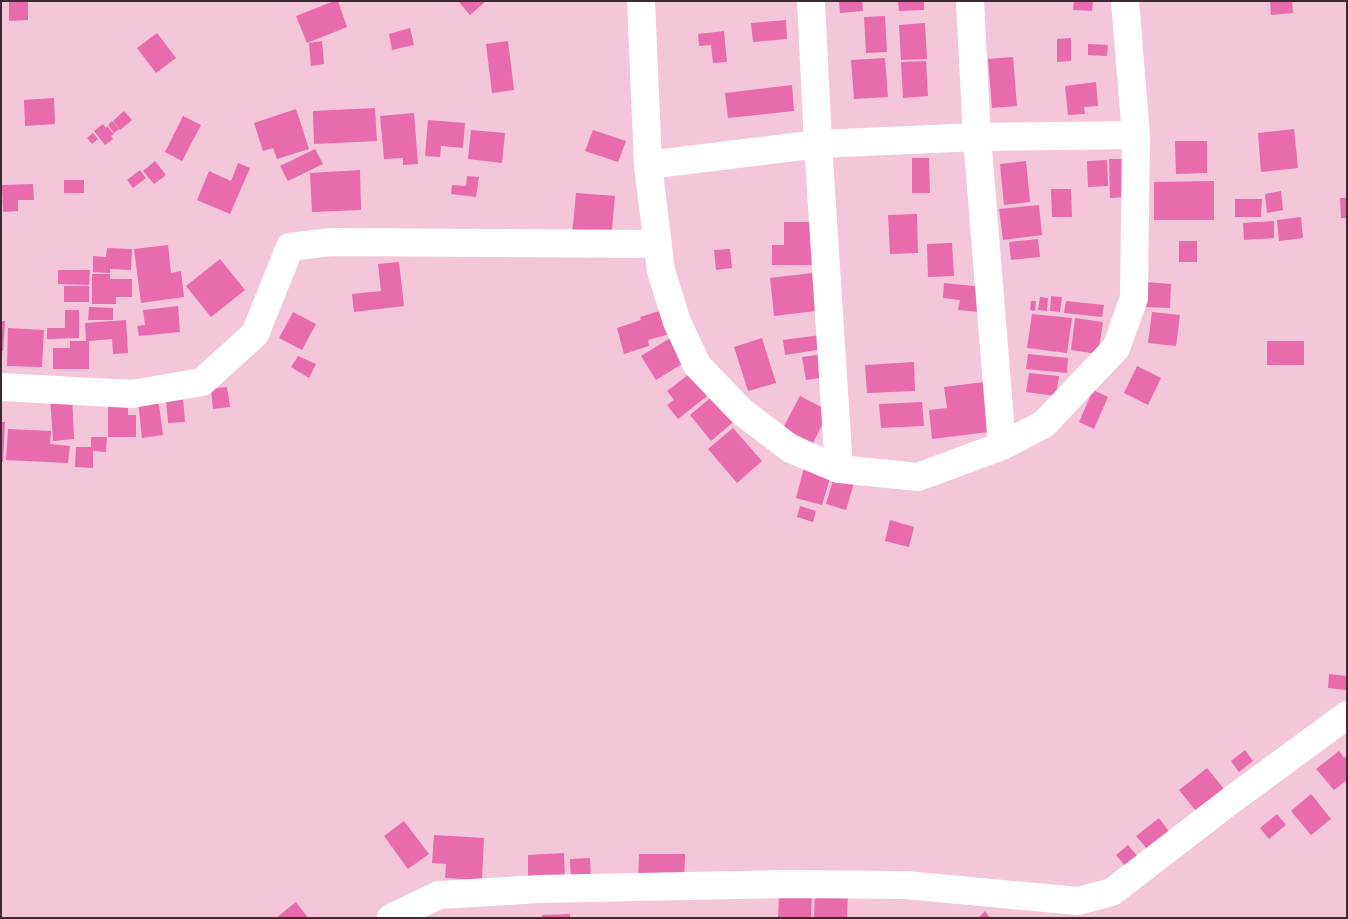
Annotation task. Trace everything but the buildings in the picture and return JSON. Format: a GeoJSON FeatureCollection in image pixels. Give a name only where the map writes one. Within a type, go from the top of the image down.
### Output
{"type":"FeatureCollection","features":[{"type":"Feature","properties":{"kind":"street"},"geometry":{"type":"LineString","coordinates":[[641,1],[648,165],[661,272],[677,322],[698,365],[741,411],[791,449],[838,469],[918,477],[1002,446],[1044,424],[1116,348],[1134,298],[1136,134],[1125,1]]}},
{"type":"Feature","properties":{"kind":"street"},"geometry":{"type":"LineString","coordinates":[[811,1],[838,469]]}},
{"type":"Feature","properties":{"kind":"street"},"geometry":{"type":"LineString","coordinates":[[970,1],[977,137],[1002,446]]}},
{"type":"Feature","properties":{"kind":"street"},"geometry":{"type":"LineString","coordinates":[[648,165],[818,144],[977,137],[1136,134]]}},
{"type":"Feature","properties":{"kind":"street"},"geometry":{"type":"LineString","coordinates":[[1,387],[132,394],[202,382],[254,334],[290,247],[331,242],[658,244]]}},
{"type":"Feature","properties":{"kind":"street"},"geometry":{"type":"LineString","coordinates":[[391,918],[439,895],[540,889],[787,884],[905,885],[1078,902],[1112,892],[1230,801],[1347,715]]}}]}
